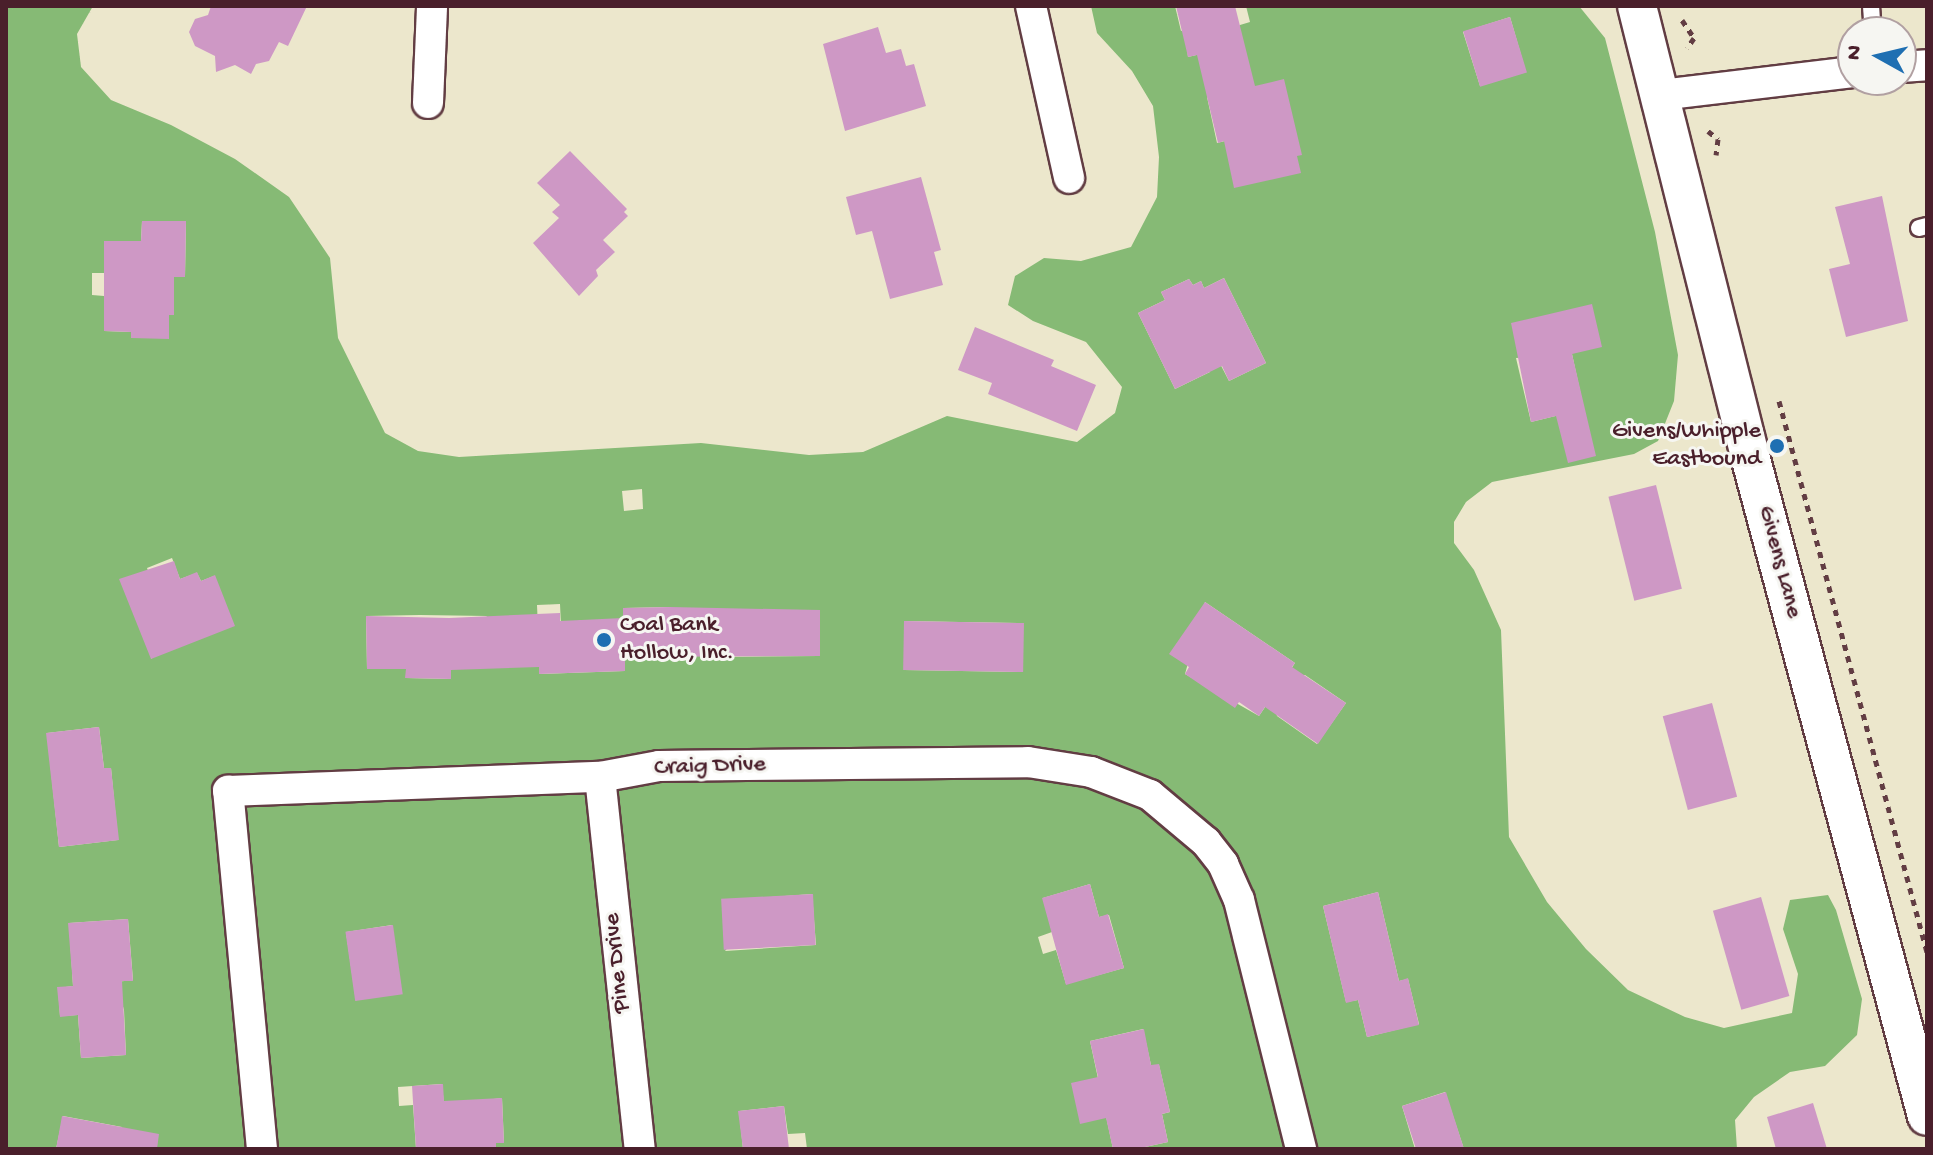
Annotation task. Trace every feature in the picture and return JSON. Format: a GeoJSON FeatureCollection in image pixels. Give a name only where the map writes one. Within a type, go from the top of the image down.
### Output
{"type":"FeatureCollection","features":[{"type":"Feature","properties":{"kind":"street"},"geometry":{"type":"LineString","coordinates":[[428,103],[432,6]]}},
{"type":"Feature","properties":{"kind":"street"},"geometry":{"type":"LineString","coordinates":[[1031,6],[1069,178]]}},
{"type":"Feature","properties":{"kind":"street","name":"Givens Lane"},"geometry":{"type":"LineString","coordinates":[[1637,6],[1750,456],[1927,1116]]}},
{"type":"Feature","properties":{"kind":"street"},"geometry":{"type":"LineString","coordinates":[[1660,95],[1837,74]]}},
{"type":"Feature","properties":{"kind":"street","name":"Craig Drive"},"geometry":{"type":"LineString","coordinates":[[262,1149],[228,791],[600,777],[659,766],[1028,762],[1091,772],[1150,795],[1206,842],[1223,864],[1239,900],[1301,1149]]}},
{"type":"Feature","properties":{"kind":"street","name":"Pine Drive"},"geometry":{"type":"LineString","coordinates":[[600,777],[640,1149]]}},
{"type":"Feature","properties":{"kind":"path"},"geometry":{"type":"LineString","coordinates":[[1680,15],[1694,38],[1687,49]]}},
{"type":"Feature","properties":{"kind":"path"},"geometry":{"type":"LineString","coordinates":[[1708,131],[1718,139],[1717,167]]}},
{"type":"Feature","properties":{"kind":"path"},"geometry":{"type":"LineString","coordinates":[[1776,392],[1927,952]]}},
{"type":"Feature","properties":{"kind":"green space"},"geometry":{"type":"Polygon","coordinates":[[[6,6],[93,6],[77,34],[81,67],[111,100],[171,125],[235,159],[289,197],[330,258],[338,338],[385,433],[418,451],[459,457],[701,443],[809,455],[863,452],[947,416],[1077,442],[1115,413],[1122,387],[1086,342],[1033,321],[1008,305],[1015,276],[1044,258],[1081,261],[1131,247],[1157,197],[1159,157],[1153,106],[1132,71],[1097,33],[1091,6],[1175,6],[1181,31],[1185,30],[1188,57],[1213,51],[1240,25],[1250,22],[1246,6],[1579,6],[1605,38],[1655,232],[1678,355],[1674,401],[1658,441],[1634,454],[1492,482],[1466,502],[1454,522],[1454,543],[1474,570],[1501,630],[1509,837],[1547,902],[1586,949],[1628,990],[1685,1017],[1724,1028],[1792,1013],[1798,974],[1783,929],[1790,900],[1828,895],[1836,910],[1862,999],[1857,1035],[1825,1066],[1790,1072],[1754,1097],[1735,1120],[1737,1149],[1464,1149],[1445,1092],[1402,1106],[1415,1149],[1136,1149],[1168,1142],[1162,1114],[1170,1112],[1159,1065],[1151,1065],[1143,1029],[1090,1041],[1113,1149],[807,1149],[805,1133],[788,1134],[784,1106],[739,1111],[743,1149],[470,1149],[496,1147],[496,1143],[504,1143],[502,1098],[444,1105],[442,1084],[398,1087],[399,1106],[413,1105],[416,1149],[119,1149],[122,1127],[63,1116],[56,1149],[6,1149],[6,6]],[[1510,17],[1463,32],[1480,86],[1526,72],[1510,17]],[[1207,97],[1217,143],[1233,139],[1301,155],[1207,97]],[[142,221],[141,241],[104,273],[92,273],[92,295],[104,296],[104,331],[131,332],[131,338],[168,338],[169,315],[174,315],[172,277],[185,277],[186,222],[142,221]],[[1224,278],[1204,288],[1201,281],[1193,285],[1189,279],[1161,292],[1165,300],[1138,313],[1175,389],[1210,372],[1205,359],[1215,354],[1229,381],[1266,363],[1224,278]],[[1572,354],[1516,358],[1531,422],[1584,409],[1572,354]],[[642,489],[622,491],[624,511],[643,509],[642,489]],[[172,558],[147,568],[155,589],[151,659],[214,576],[201,581],[197,573],[180,579],[172,558]],[[1205,602],[1185,674],[1259,716],[1272,697],[1277,716],[1317,744],[1346,703],[1305,675],[1287,675],[1295,663],[1205,602]],[[560,604],[537,605],[540,674],[625,671],[625,657],[670,607],[624,608],[623,620],[582,620],[561,625],[560,604]],[[721,610],[721,657],[819,656],[819,610],[721,610]],[[366,616],[367,669],[406,669],[406,678],[450,679],[451,670],[487,616],[366,616]],[[904,621],[904,670],[1022,672],[1023,623],[904,621]],[[99,727],[47,733],[59,847],[118,840],[111,768],[104,768],[99,727]],[[1090,884],[1043,898],[1052,932],[1038,937],[1043,954],[1056,950],[1066,984],[1124,968],[1109,915],[1099,917],[1090,884]],[[1378,892],[1323,906],[1346,1002],[1358,1000],[1367,1037],[1419,1024],[1408,979],[1399,981],[1378,892]],[[812,894],[771,897],[725,951],[816,945],[812,894]],[[128,919],[69,923],[73,986],[58,988],[60,1016],[78,1015],[81,1058],[126,1055],[124,1010],[116,982],[133,980],[128,919]],[[392,925],[346,932],[356,1001],[392,925]]]}},
{"type":"Feature","properties":{"kind":"building"},"geometry":{"type":"Polygon","coordinates":[[[211,6],[307,6],[288,46],[279,42],[269,61],[256,64],[251,74],[235,65],[216,72],[215,56],[195,46],[189,32],[195,19],[208,15],[211,6]]]}},
{"type":"Feature","properties":{"kind":"building"},"geometry":{"type":"Polygon","coordinates":[[[1176,6],[1235,6],[1255,86],[1284,79],[1302,155],[1297,156],[1301,173],[1234,188],[1224,141],[1218,143],[1197,55],[1188,57],[1176,6]]]}},
{"type":"Feature","properties":{"kind":"building"},"geometry":{"type":"Polygon","coordinates":[[[1510,17],[1527,72],[1480,87],[1463,31],[1510,17]]]}},
{"type":"Feature","properties":{"kind":"building"},"geometry":{"type":"Polygon","coordinates":[[[878,27],[886,53],[901,49],[906,66],[914,64],[926,106],[845,131],[823,44],[878,27]]]}},
{"type":"Feature","properties":{"kind":"building"},"geometry":{"type":"Polygon","coordinates":[[[570,151],[627,209],[624,212],[628,216],[603,240],[615,252],[596,270],[598,276],[579,296],[533,243],[559,218],[552,212],[560,205],[537,183],[570,151]]]}},
{"type":"Feature","properties":{"kind":"building"},"geometry":{"type":"Polygon","coordinates":[[[921,177],[941,250],[934,252],[943,285],[890,299],[872,231],[856,235],[846,197],[921,177]]]}},
{"type":"Feature","properties":{"kind":"building"},"geometry":{"type":"Polygon","coordinates":[[[1882,196],[1908,321],[1846,337],[1829,269],[1850,264],[1835,207],[1882,196]]]}},
{"type":"Feature","properties":{"kind":"building"},"geometry":{"type":"Polygon","coordinates":[[[142,221],[186,221],[185,277],[174,277],[174,315],[169,315],[169,339],[131,338],[131,332],[104,331],[104,241],[141,241],[142,221]]]}},
{"type":"Feature","properties":{"kind":"building"},"geometry":{"type":"Polygon","coordinates":[[[1224,278],[1266,363],[1229,381],[1222,366],[1175,389],[1138,313],[1165,300],[1161,292],[1189,279],[1193,285],[1201,281],[1204,288],[1224,278]]]}},
{"type":"Feature","properties":{"kind":"building"},"geometry":{"type":"Polygon","coordinates":[[[1592,304],[1602,347],[1572,354],[1596,456],[1568,463],[1556,416],[1531,422],[1511,323],[1592,304]]]}},
{"type":"Feature","properties":{"kind":"building"},"geometry":{"type":"Polygon","coordinates":[[[975,327],[1054,360],[1051,366],[1096,385],[1077,431],[988,394],[992,383],[958,370],[975,327]]]}},
{"type":"Feature","properties":{"kind":"building"},"geometry":{"type":"Polygon","coordinates":[[[1656,485],[1682,589],[1634,601],[1608,497],[1656,485]]]}},
{"type":"Feature","properties":{"kind":"building"},"geometry":{"type":"Polygon","coordinates":[[[174,561],[180,579],[197,572],[201,581],[215,575],[235,626],[151,659],[119,579],[174,561]]]}},
{"type":"Feature","properties":{"kind":"building"},"geometry":{"type":"Polygon","coordinates":[[[1205,602],[1295,663],[1292,667],[1346,703],[1318,744],[1265,707],[1259,716],[1239,702],[1235,708],[1185,674],[1189,667],[1169,654],[1205,602]]]}},
{"type":"Feature","properties":{"kind":"building"},"geometry":{"type":"Polygon","coordinates":[[[623,608],[820,610],[820,656],[625,657],[625,671],[539,674],[539,667],[451,670],[451,679],[405,678],[406,669],[367,669],[366,616],[449,618],[560,613],[560,621],[623,618],[623,608]]]}},
{"type":"Feature","properties":{"kind":"building"},"geometry":{"type":"Polygon","coordinates":[[[904,621],[1024,623],[1023,672],[903,670],[904,621]]]}},
{"type":"Feature","properties":{"kind":"building"},"geometry":{"type":"Polygon","coordinates":[[[1712,703],[1737,797],[1688,810],[1663,716],[1712,703]]]}},
{"type":"Feature","properties":{"kind":"building"},"geometry":{"type":"Polygon","coordinates":[[[99,727],[104,768],[111,768],[119,840],[59,847],[46,733],[99,727]]]}},
{"type":"Feature","properties":{"kind":"building"},"geometry":{"type":"Polygon","coordinates":[[[1090,884],[1099,917],[1108,914],[1124,968],[1066,985],[1042,898],[1090,884]]]}},
{"type":"Feature","properties":{"kind":"building"},"geometry":{"type":"Polygon","coordinates":[[[1378,892],[1399,981],[1408,978],[1419,1025],[1367,1037],[1358,1000],[1346,1003],[1323,906],[1378,892]]]}},
{"type":"Feature","properties":{"kind":"building"},"geometry":{"type":"Polygon","coordinates":[[[813,894],[816,945],[724,950],[721,899],[813,894]]]}},
{"type":"Feature","properties":{"kind":"building"},"geometry":{"type":"Polygon","coordinates":[[[1761,897],[1789,996],[1741,1010],[1713,911],[1761,897]]]}},
{"type":"Feature","properties":{"kind":"building"},"geometry":{"type":"Polygon","coordinates":[[[128,919],[133,981],[122,981],[126,1055],[81,1058],[78,1015],[60,1017],[57,987],[73,986],[68,923],[128,919]]]}},
{"type":"Feature","properties":{"kind":"building"},"geometry":{"type":"Polygon","coordinates":[[[393,925],[403,994],[355,1001],[345,932],[393,925]]]}},
{"type":"Feature","properties":{"kind":"building"},"geometry":{"type":"Polygon","coordinates":[[[1144,1029],[1151,1065],[1159,1064],[1170,1112],[1162,1114],[1168,1142],[1136,1149],[1113,1149],[1106,1118],[1080,1124],[1071,1083],[1098,1077],[1090,1041],[1144,1029]]]}},
{"type":"Feature","properties":{"kind":"building"},"geometry":{"type":"Polygon","coordinates":[[[443,1084],[444,1101],[502,1098],[504,1143],[496,1143],[496,1147],[416,1149],[412,1086],[443,1084]]]}},
{"type":"Feature","properties":{"kind":"building"},"geometry":{"type":"Polygon","coordinates":[[[1446,1092],[1464,1149],[1416,1149],[1402,1106],[1446,1092]]]}},
{"type":"Feature","properties":{"kind":"building"},"geometry":{"type":"Polygon","coordinates":[[[1813,1103],[1827,1149],[1776,1149],[1767,1117],[1813,1103]]]}},
{"type":"Feature","properties":{"kind":"building"},"geometry":{"type":"Polygon","coordinates":[[[784,1106],[789,1149],[743,1149],[738,1111],[784,1106]]]}},
{"type":"Feature","properties":{"kind":"building"},"geometry":{"type":"Polygon","coordinates":[[[62,1116],[159,1134],[157,1149],[56,1149],[62,1116]]]}},
{"type":"Feature","properties":{"kind":"place","name":"Givens/Whipple Eastbound"},"geometry":{"type":"Point","coordinates":[1777,446]}},
{"type":"Feature","properties":{"kind":"place","name":"Coal Bank Hollow, Inc."},"geometry":{"type":"Point","coordinates":[604,640]}}]}
